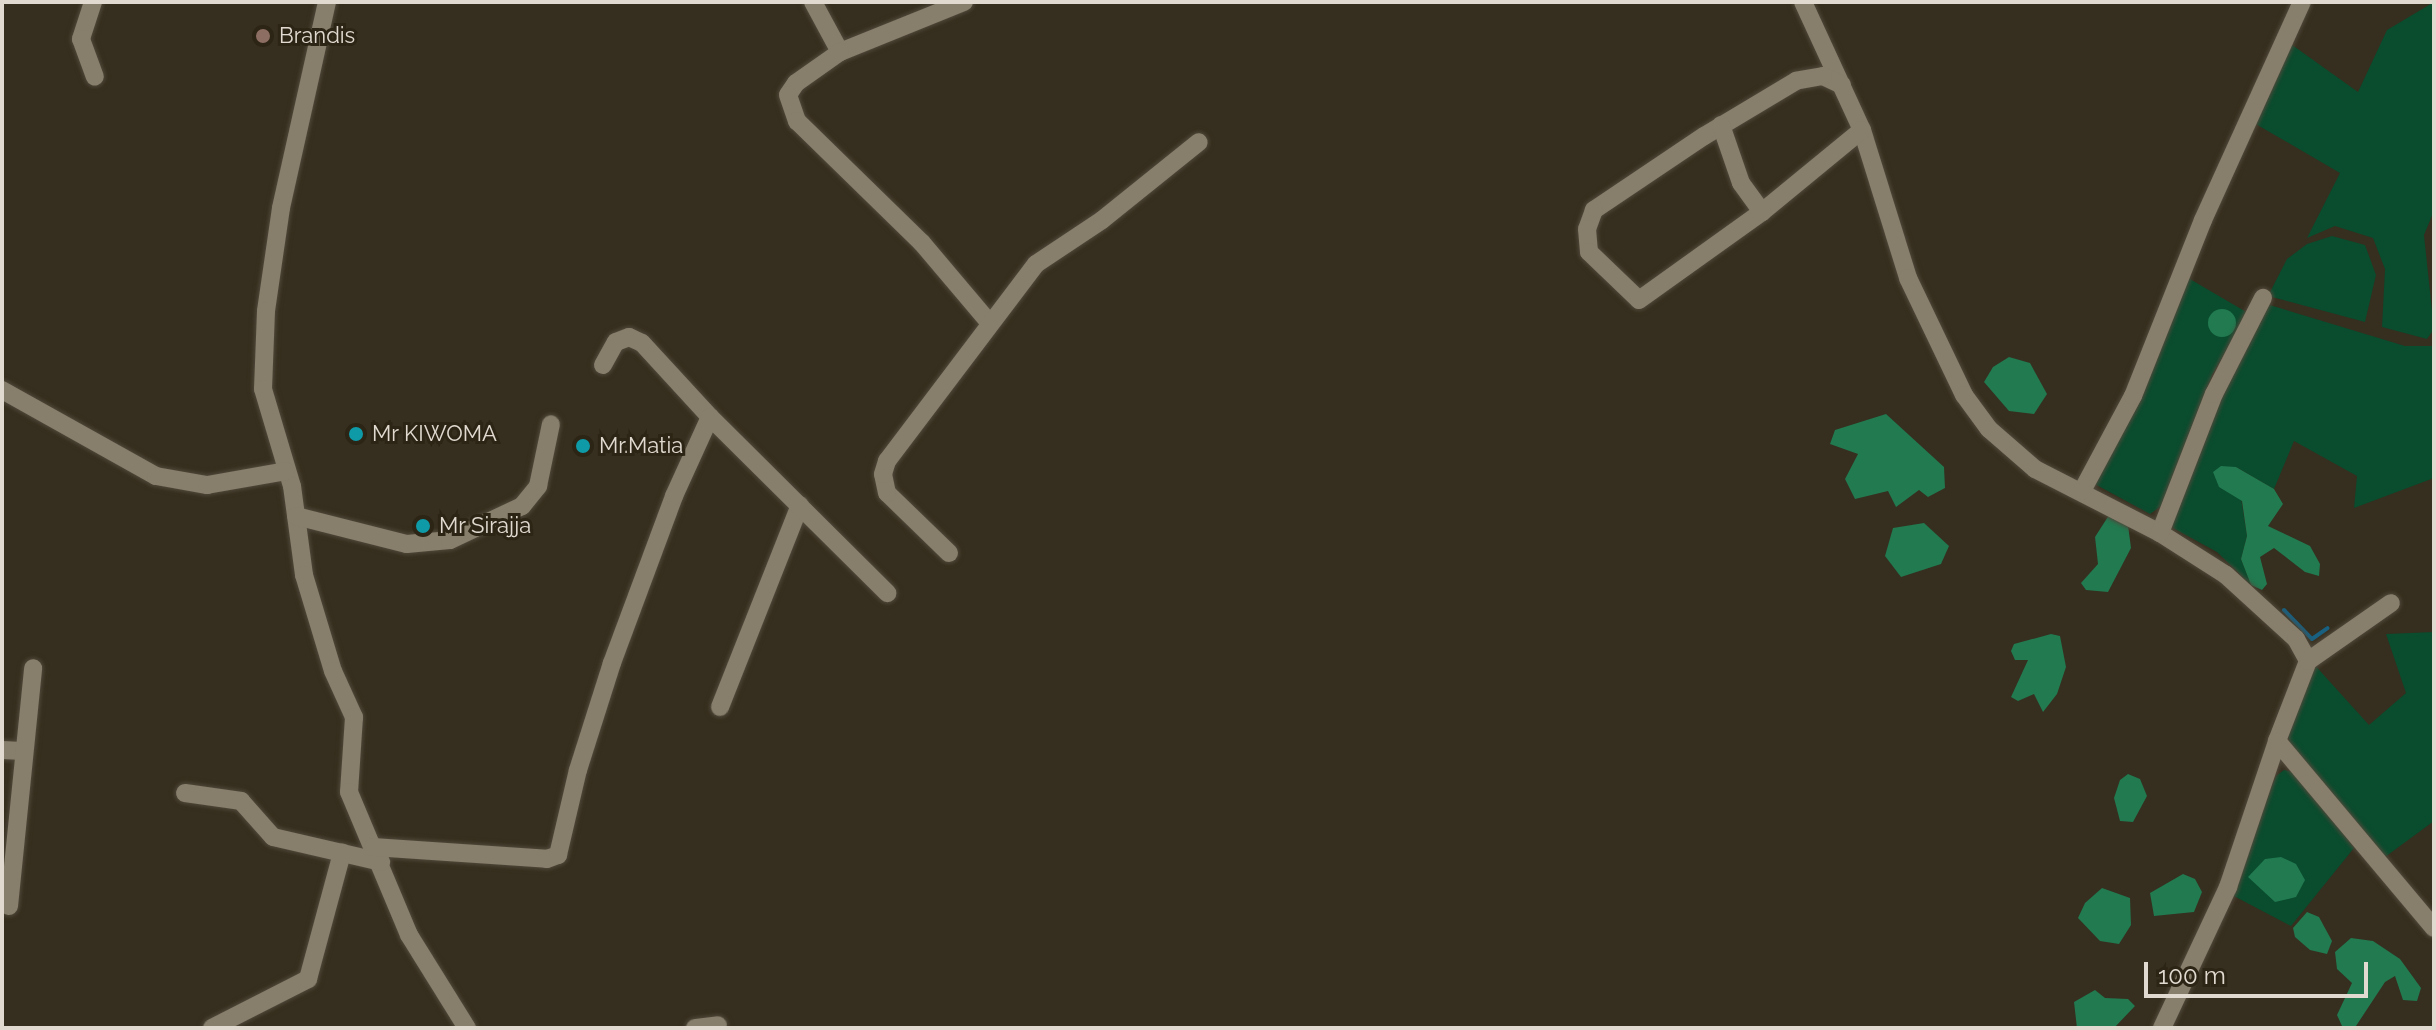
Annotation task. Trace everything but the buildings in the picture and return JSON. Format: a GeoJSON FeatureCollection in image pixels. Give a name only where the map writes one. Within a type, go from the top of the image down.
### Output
{"type":"FeatureCollection","features":[{"type":"Feature","properties":{"kind":"street"},"geometry":{"type":"LineString","coordinates":[[93,2],[81,39],[95,77]]}},
{"type":"Feature","properties":{"kind":"street"},"geometry":{"type":"LineString","coordinates":[[327,2],[281,208],[266,311],[263,389],[286,471],[307,587],[336,679],[354,717],[349,792],[409,935],[467,1028]]}},
{"type":"Feature","properties":{"kind":"street"},"geometry":{"type":"LineString","coordinates":[[813,2],[840,52]]}},
{"type":"Feature","properties":{"kind":"street"},"geometry":{"type":"LineString","coordinates":[[964,2],[840,52],[796,83],[788,95],[797,121],[922,243],[988,321]]}},
{"type":"Feature","properties":{"kind":"street"},"geometry":{"type":"LineString","coordinates":[[1803,2],[1862,130],[1908,278],[1964,395],[2012,451],[2160,533],[2264,606],[2308,661]]}},
{"type":"Feature","properties":{"kind":"street"},"geometry":{"type":"LineString","coordinates":[[2082,491],[2133,396],[2203,220],[2302,2]]}},
{"type":"Feature","properties":{"kind":"street"},"geometry":{"type":"LineString","coordinates":[[1842,85],[1823,76],[1796,81],[1721,125],[1594,210],[1587,229],[1589,252],[1639,300],[1762,212],[1862,130]]}},
{"type":"Feature","properties":{"kind":"street"},"geometry":{"type":"LineString","coordinates":[[1721,125],[1741,183],[1762,212]]}},
{"type":"Feature","properties":{"kind":"street"},"geometry":{"type":"LineString","coordinates":[[949,553],[887,493],[883,474],[928,401],[988,321],[1036,264],[1102,220],[1199,142]]}},
{"type":"Feature","properties":{"kind":"street"},"geometry":{"type":"LineString","coordinates":[[2160,533],[2214,394],[2263,298]]}},
{"type":"Feature","properties":{"kind":"street"},"geometry":{"type":"LineString","coordinates":[[603,365],[616,342],[629,337],[642,343],[710,417],[887,593]]}},
{"type":"Feature","properties":{"kind":"street"},"geometry":{"type":"LineString","coordinates":[[2,390],[156,476],[175,481],[227,483],[286,471]]}},
{"type":"Feature","properties":{"kind":"street"},"geometry":{"type":"LineString","coordinates":[[185,793],[241,801],[273,837],[342,853],[547,859],[558,855],[578,770],[612,663],[674,496],[710,417]]}},
{"type":"Feature","properties":{"kind":"street"},"geometry":{"type":"LineString","coordinates":[[296,516],[407,544],[450,540],[522,506],[538,486],[551,424]]}},
{"type":"Feature","properties":{"kind":"street"},"geometry":{"type":"LineString","coordinates":[[720,707],[800,505]]}},
{"type":"Feature","properties":{"kind":"street"},"geometry":{"type":"LineString","coordinates":[[2162,1028],[2228,887],[2277,741],[2308,661],[2391,603]]}},
{"type":"Feature","properties":{"kind":"street"},"geometry":{"type":"LineString","coordinates":[[9,906],[33,668]]}},
{"type":"Feature","properties":{"kind":"street"},"geometry":{"type":"LineString","coordinates":[[2277,741],[2434,928]]}},
{"type":"Feature","properties":{"kind":"street"},"geometry":{"type":"LineString","coordinates":[[2,750],[23,751]]}},
{"type":"Feature","properties":{"kind":"street"},"geometry":{"type":"LineString","coordinates":[[212,1028],[308,979],[342,853]]}},
{"type":"Feature","properties":{"kind":"street"},"geometry":{"type":"LineString","coordinates":[[695,1028],[718,1025]]}},
{"type":"Feature","properties":{"kind":"green space"},"geometry":{"type":"Polygon","coordinates":[[[2434,2],[2434,211],[2424,235],[2434,329],[2427,339],[2382,327],[2385,269],[2373,238],[2335,226],[2307,238],[2340,173],[2254,123],[2288,42],[2358,92],[2387,30],[2434,2]]]}},
{"type":"Feature","properties":{"kind":"green space"},"geometry":{"type":"Polygon","coordinates":[[[2332,236],[2365,245],[2376,275],[2365,322],[2268,296],[2287,259],[2307,244],[2332,236]]]}},
{"type":"Feature","properties":{"kind":"green space"},"geometry":{"type":"Polygon","coordinates":[[[2183,275],[2248,313],[2212,375],[2164,504],[2150,514],[2091,482],[2183,275]]]}},
{"type":"Feature","properties":{"kind":"green space"},"geometry":{"type":"Polygon","coordinates":[[[2263,303],[2405,346],[2434,346],[2434,478],[2354,508],[2357,476],[2294,441],[2274,489],[2236,467],[2247,536],[2241,559],[2251,585],[2217,552],[2173,528],[2172,520],[2192,461],[2263,303]]]}},
{"type":"Feature","properties":{"kind":"green space"},"geometry":{"type":"Polygon","coordinates":[[[2222,309],[2232,313],[2236,323],[2232,333],[2222,337],[2212,333],[2208,323],[2212,313],[2222,309]]]}},
{"type":"Feature","properties":{"kind":"green space"},"geometry":{"type":"Polygon","coordinates":[[[2009,357],[2030,363],[2047,394],[2034,414],[2009,411],[1984,382],[1993,367],[2009,357]]]}},
{"type":"Feature","properties":{"kind":"green space"},"geometry":{"type":"Polygon","coordinates":[[[1886,414],[1944,467],[1945,488],[1928,497],[1919,490],[1896,507],[1888,491],[1855,499],[1845,479],[1858,454],[1830,444],[1835,430],[1886,414]]]}},
{"type":"Feature","properties":{"kind":"green space"},"geometry":{"type":"Polygon","coordinates":[[[2221,466],[2236,467],[2274,489],[2283,504],[2268,526],[2310,546],[2320,564],[2319,576],[2305,572],[2274,548],[2260,557],[2267,584],[2262,590],[2251,585],[2241,559],[2247,536],[2242,501],[2219,487],[2213,472],[2221,466]]]}},
{"type":"Feature","properties":{"kind":"green space"},"geometry":{"type":"Polygon","coordinates":[[[2111,512],[2128,525],[2131,548],[2108,592],[2086,590],[2081,583],[2098,564],[2095,537],[2111,512]]]}},
{"type":"Feature","properties":{"kind":"green space"},"geometry":{"type":"Polygon","coordinates":[[[1924,523],[1949,546],[1941,564],[1901,577],[1885,556],[1893,528],[1924,523]]]}},
{"type":"Feature","properties":{"kind":"green space"},"geometry":{"type":"Polygon","coordinates":[[[2434,632],[2434,821],[2381,860],[2290,743],[2286,730],[2312,662],[2369,725],[2406,693],[2386,634],[2434,632]]]}},
{"type":"Feature","properties":{"kind":"green space"},"geometry":{"type":"Polygon","coordinates":[[[2051,634],[2060,636],[2066,667],[2057,694],[2043,712],[2034,694],[2018,701],[2011,697],[2028,660],[2015,660],[2011,651],[2014,644],[2051,634]]]}},
{"type":"Feature","properties":{"kind":"green space"},"geometry":{"type":"Polygon","coordinates":[[[2284,770],[2298,773],[2354,848],[2291,926],[2230,894],[2276,776],[2284,770]]]}},
{"type":"Feature","properties":{"kind":"green space"},"geometry":{"type":"Polygon","coordinates":[[[2128,774],[2140,779],[2147,796],[2133,822],[2120,821],[2114,798],[2120,780],[2128,774]]]}},
{"type":"Feature","properties":{"kind":"green space"},"geometry":{"type":"Polygon","coordinates":[[[2281,857],[2296,864],[2305,880],[2296,897],[2275,902],[2248,877],[2265,859],[2281,857]]]}},
{"type":"Feature","properties":{"kind":"green space"},"geometry":{"type":"Polygon","coordinates":[[[2183,874],[2195,879],[2202,892],[2194,912],[2154,916],[2150,893],[2183,874]]]}},
{"type":"Feature","properties":{"kind":"green space"},"geometry":{"type":"Polygon","coordinates":[[[2102,888],[2130,898],[2131,925],[2119,944],[2100,941],[2078,918],[2085,903],[2102,888]]]}},
{"type":"Feature","properties":{"kind":"green space"},"geometry":{"type":"Polygon","coordinates":[[[2307,912],[2319,917],[2332,941],[2327,954],[2310,950],[2295,937],[2293,928],[2307,912]]]}},
{"type":"Feature","properties":{"kind":"green space"},"geometry":{"type":"Polygon","coordinates":[[[2351,938],[2373,941],[2400,959],[2421,988],[2417,1001],[2403,1000],[2395,976],[2385,982],[2356,1026],[2342,1026],[2337,1015],[2352,983],[2337,969],[2335,952],[2351,938]]]}},
{"type":"Feature","properties":{"kind":"green space"},"geometry":{"type":"Polygon","coordinates":[[[2095,990],[2105,998],[2128,999],[2135,1006],[2114,1028],[2077,1028],[2074,1002],[2095,990]]]}},
{"type":"Feature","properties":{"kind":"waterway"},"geometry":{"type":"LineString","coordinates":[[2284,610],[2312,639],[2328,628]]}},
{"type":"Feature","properties":{"kind":"place","name":"Brandis"},"geometry":{"type":"Point","coordinates":[263,36]}},
{"type":"Feature","properties":{"kind":"place","name":"Mr KIWOMA"},"geometry":{"type":"Point","coordinates":[356,434]}},
{"type":"Feature","properties":{"kind":"place","name":"Mr.Matia"},"geometry":{"type":"Point","coordinates":[583,446]}},
{"type":"Feature","properties":{"kind":"place","name":"Mr Sirajja"},"geometry":{"type":"Point","coordinates":[423,526]}}]}
